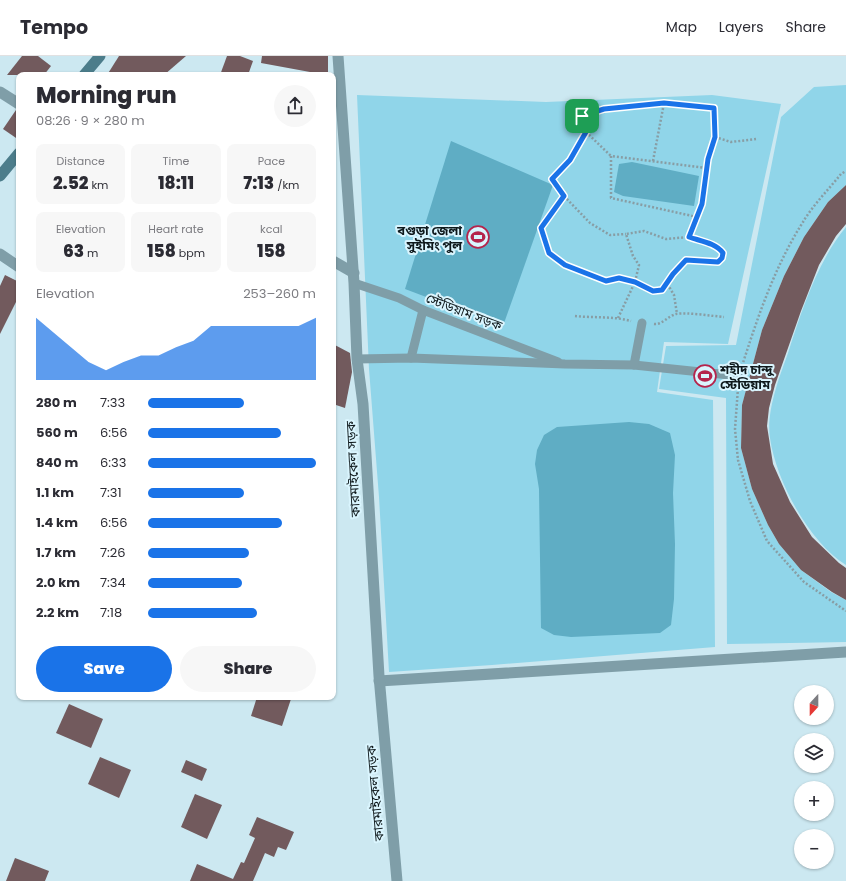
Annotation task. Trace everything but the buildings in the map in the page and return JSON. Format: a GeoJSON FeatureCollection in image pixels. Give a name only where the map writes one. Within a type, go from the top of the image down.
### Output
{"type":"FeatureCollection","features":[{"type":"Feature","properties":{"kind":"main road"},"geometry":{"type":"LineString","coordinates":[[87,72],[100,56]]}},
{"type":"Feature","properties":{"kind":"main road"},"geometry":{"type":"LineString","coordinates":[[0,176],[16,157]]}},
{"type":"Feature","properties":{"kind":"street","name":"কারমাইকেল সড়ক"},"geometry":{"type":"LineString","coordinates":[[338,56],[354,278],[357,359],[363,404],[379,681],[397,881]]}},
{"type":"Feature","properties":{"kind":"street"},"geometry":{"type":"LineString","coordinates":[[0,92],[16,102]]}},
{"type":"Feature","properties":{"kind":"street"},"geometry":{"type":"LineString","coordinates":[[0,254],[16,265]]}},
{"type":"Feature","properties":{"kind":"street"},"geometry":{"type":"LineString","coordinates":[[336,263],[354,278]]}},
{"type":"Feature","properties":{"kind":"street"},"geometry":{"type":"LineString","coordinates":[[379,681],[740,660],[846,652]]}},
{"type":"Feature","properties":{"kind":"lane","name":"স্টেডিয়াম সড়ক"},"geometry":{"type":"LineString","coordinates":[[354,278],[423,310],[565,364]]}},
{"type":"Feature","properties":{"kind":"lane"},"geometry":{"type":"LineString","coordinates":[[411,358],[423,310]]}},
{"type":"Feature","properties":{"kind":"lane"},"geometry":{"type":"LineString","coordinates":[[634,365],[642,323]]}},
{"type":"Feature","properties":{"kind":"lane","name":"স্টেডিয়াম সড়ক"},"geometry":{"type":"LineString","coordinates":[[357,359],[411,358],[634,365],[739,376]]}},
{"type":"Feature","properties":{"kind":"path"},"geometry":{"type":"LineString","coordinates":[[653,161],[664,103]]}},
{"type":"Feature","properties":{"kind":"path"},"geometry":{"type":"LineString","coordinates":[[689,237],[702,204],[706,168],[715,137],[714,108],[664,103],[604,109],[593,111],[582,116],[586,132],[611,156],[706,168]]}},
{"type":"Feature","properties":{"kind":"path"},"geometry":{"type":"LineString","coordinates":[[564,196],[541,228],[549,253],[565,265],[606,281],[619,278],[635,282],[653,291],[662,290],[673,274],[686,260],[718,262],[722,258],[723,253],[720,249],[689,237],[666,239],[644,231],[610,235],[590,223],[564,196],[552,179],[570,160],[586,132]]}},
{"type":"Feature","properties":{"kind":"path"},"geometry":{"type":"LineString","coordinates":[[715,137],[730,142],[756,139]]}},
{"type":"Feature","properties":{"kind":"path"},"geometry":{"type":"LineString","coordinates":[[611,156],[611,198],[697,217]]}},
{"type":"Feature","properties":{"kind":"path"},"geometry":{"type":"LineString","coordinates":[[846,171],[841,174],[803,221],[784,255],[762,305],[739,376],[735,428],[738,460],[750,501],[767,541],[804,582],[846,611]]}},
{"type":"Feature","properties":{"kind":"path"},"geometry":{"type":"LineString","coordinates":[[618,318],[635,282],[639,265],[633,256],[626,234]]}},
{"type":"Feature","properties":{"kind":"path"},"geometry":{"type":"LineString","coordinates":[[667,283],[674,295],[677,314]]}},
{"type":"Feature","properties":{"kind":"shaded area","name":"শহীদ চান্দু স্টেডিয়াম"},"geometry":{"type":"Polygon","coordinates":[[[846,85],[846,185],[828,202],[804,237],[784,276],[762,330],[742,405],[741,448],[752,489],[768,525],[779,544],[801,570],[831,592],[846,600],[846,642],[727,644],[726,398],[659,389],[666,346],[736,345],[781,117],[814,87],[846,85]]]}},
{"type":"Feature","properties":{"kind":"shaded area"},"geometry":{"type":"Polygon","coordinates":[[[357,95],[546,102],[712,95],[781,104],[728,344],[664,342],[657,392],[713,400],[715,647],[389,672],[379,497],[369,369],[357,95]]]}},
{"type":"Feature","properties":{"kind":"shaded area","name":"বগুড়া জেলা সুইমিং পুল"},"geometry":{"type":"Polygon","coordinates":[[[451,141],[553,185],[503,326],[405,289],[451,141]]]}},
{"type":"Feature","properties":{"kind":"shaded area"},"geometry":{"type":"Polygon","coordinates":[[[632,162],[699,176],[694,206],[623,196],[614,192],[619,164],[632,162]]]}},
{"type":"Feature","properties":{"kind":"shaded area"},"geometry":{"type":"Polygon","coordinates":[[[846,227],[846,565],[832,555],[819,542],[796,509],[779,473],[773,455],[769,428],[777,384],[811,287],[827,255],[846,227]]]}},
{"type":"Feature","properties":{"kind":"shaded area"},"geometry":{"type":"Polygon","coordinates":[[[629,422],[649,424],[670,433],[675,455],[673,493],[675,544],[674,599],[671,625],[660,633],[571,637],[554,635],[541,628],[539,489],[535,464],[537,450],[544,435],[557,427],[629,422]]]}},
{"type":"Feature","properties":{"kind":"place","name":"বগুড়া জেলা সুইমিং পুল"},"geometry":{"type":"Point","coordinates":[478,237]}},
{"type":"Feature","properties":{"kind":"place","name":"শহীদ চান্দু স্টেডিয়াম"},"geometry":{"type":"Point","coordinates":[705,376]}},
{"type":"Feature","properties":{"kind":"route"},"geometry":{"type":"LineString","coordinates":[[664,103],[714,108],[715,137],[708,159],[702,204],[693,231],[689,237],[720,249],[723,253],[722,258],[718,262],[686,260],[673,274],[662,290],[653,291],[635,282],[619,278],[606,281],[565,265],[549,253],[541,228],[564,196],[552,179],[570,160],[586,132],[582,116],[593,111],[604,109],[664,103]]}}]}
